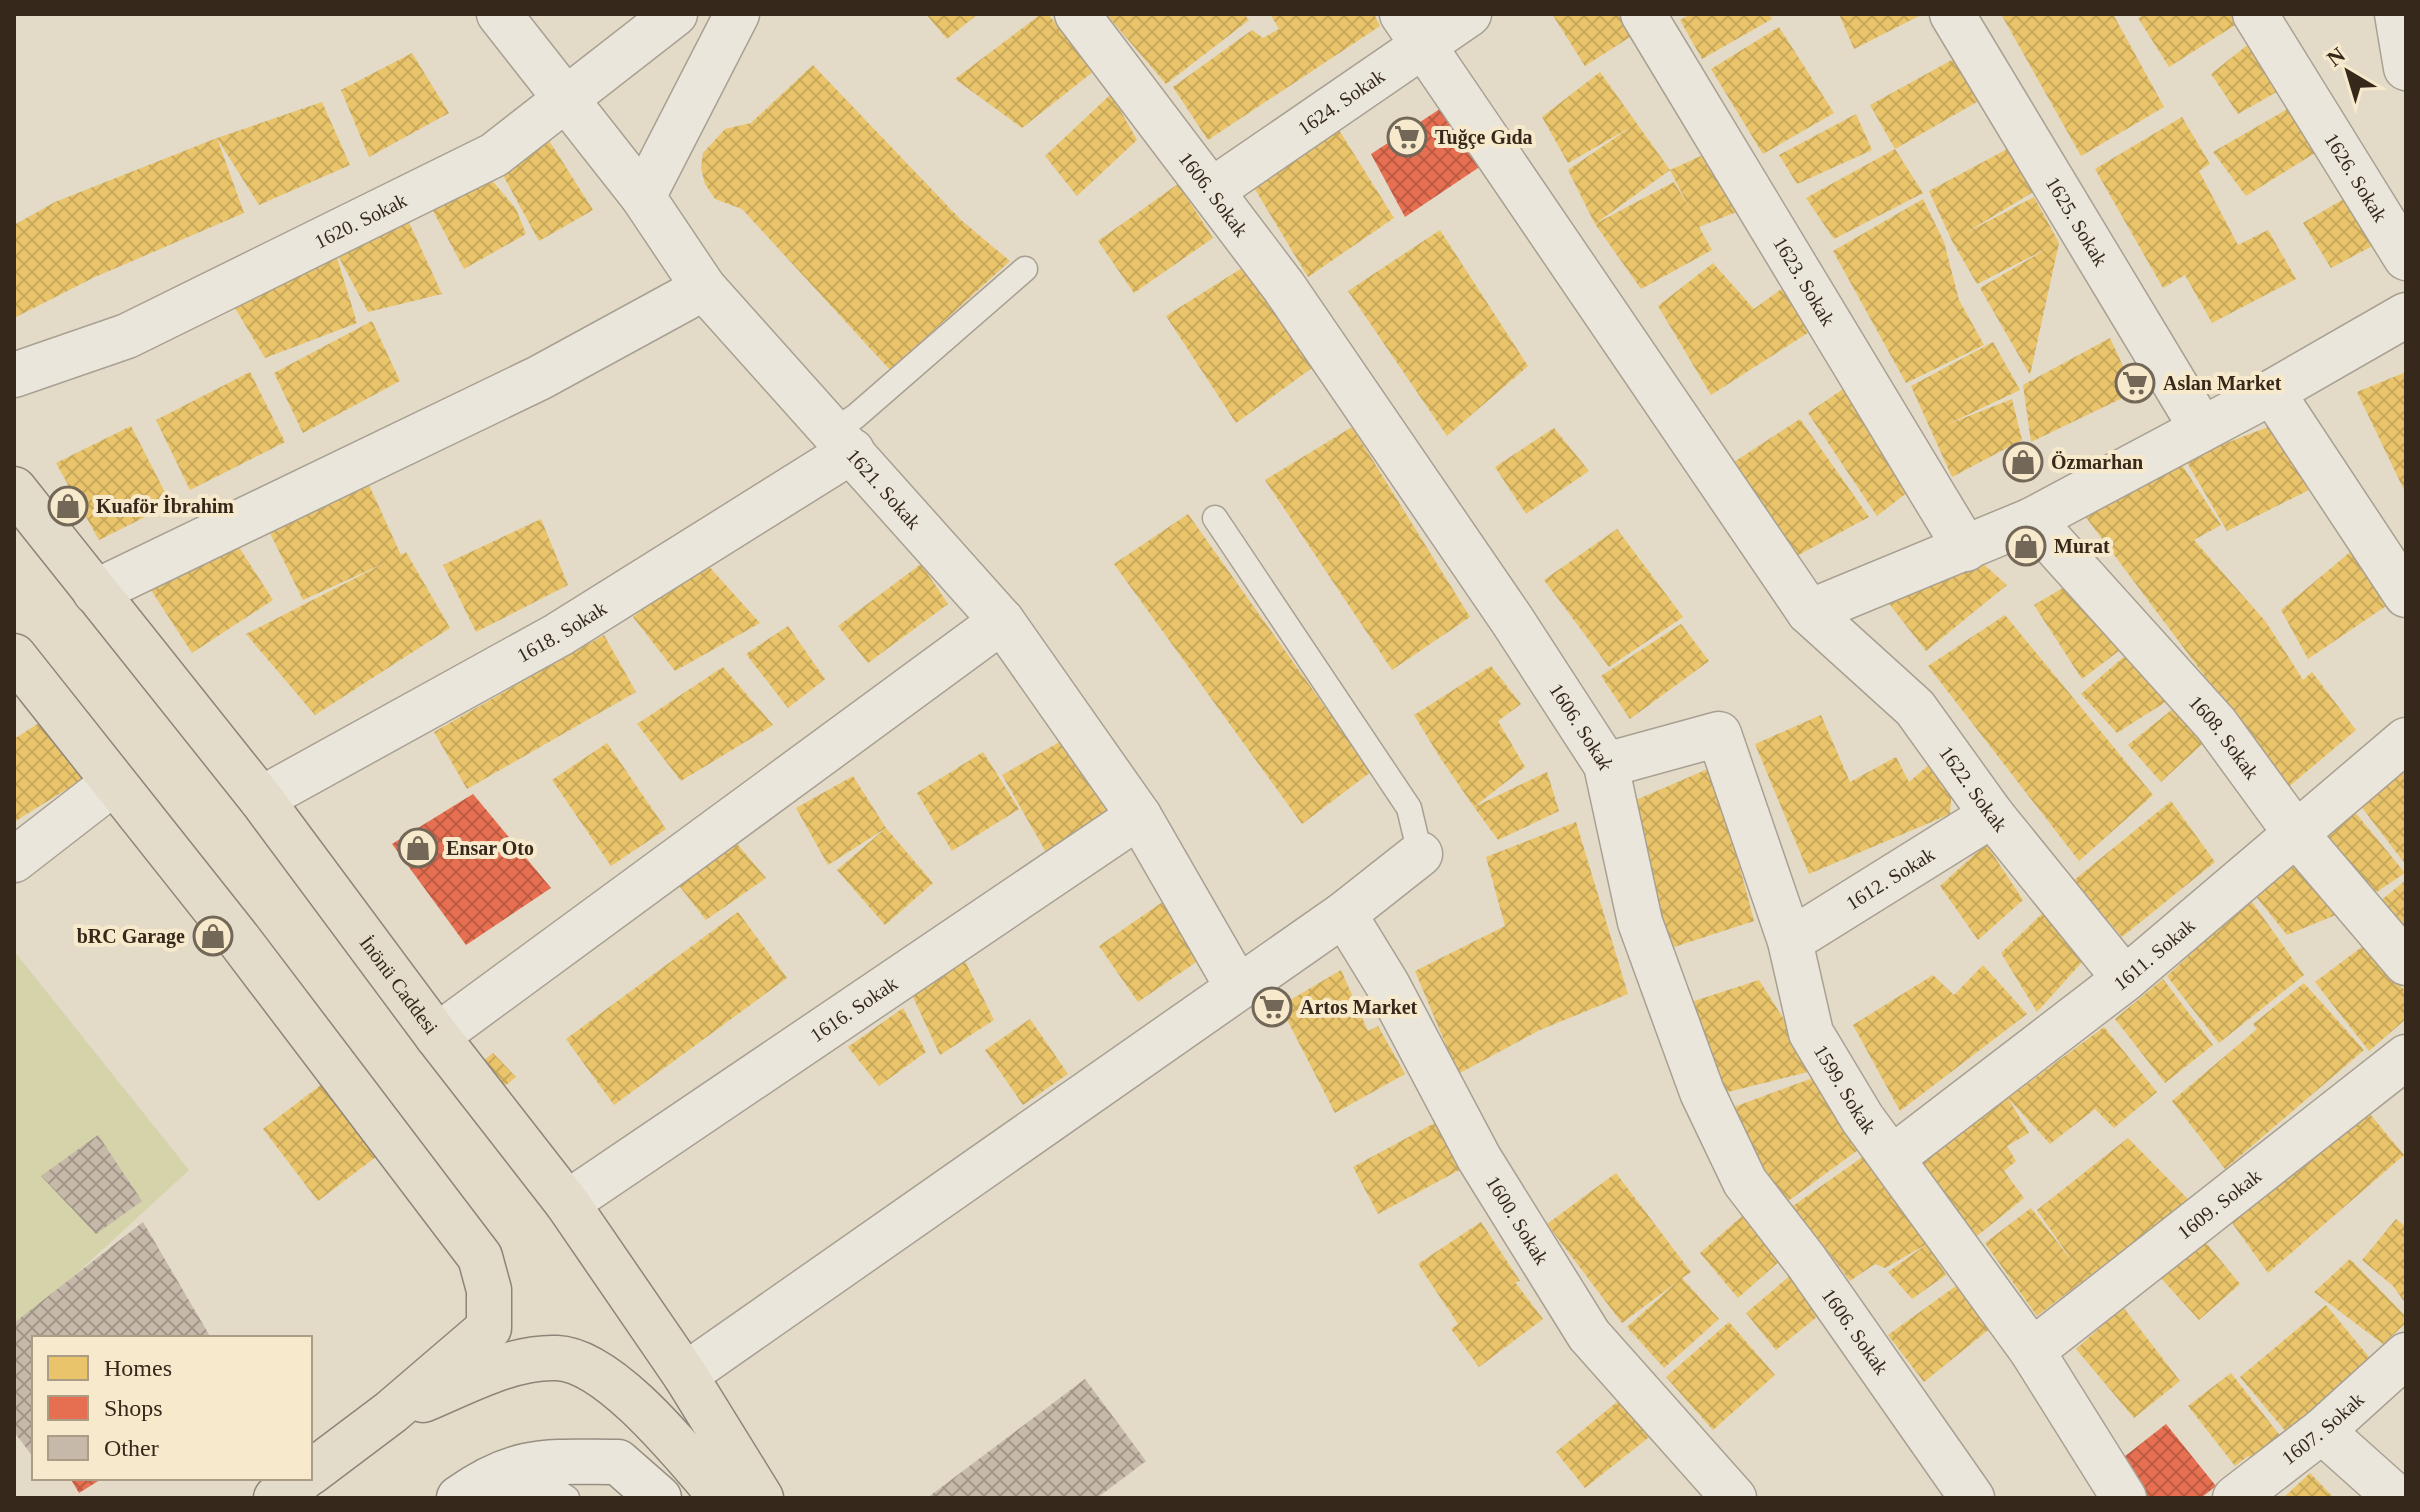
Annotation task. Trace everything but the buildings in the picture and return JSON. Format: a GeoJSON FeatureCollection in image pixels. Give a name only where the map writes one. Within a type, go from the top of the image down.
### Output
{"type":"FeatureCollection","features":[{"type":"Feature","properties":{"kind":"main road","name":"İnönü Caddesi"},"geometry":{"type":"LineString","coordinates":[[14,489],[261,799],[437,1036],[567,1203],[685,1375],[761,1498]]}},
{"type":"Feature","properties":{"kind":"main road"},"geometry":{"type":"LineString","coordinates":[[14,656],[112,784],[240,941],[480,1257],[489,1290],[489,1328],[391,1412],[312,1471]]}},
{"type":"Feature","properties":{"kind":"main road"},"geometry":{"type":"LineString","coordinates":[[391,1412],[509,1365],[559,1357],[597,1371],[660,1426],[722,1498]]}},
{"type":"Feature","properties":{"kind":"main road"},"geometry":{"type":"LineString","coordinates":[[276,1498],[300,1480]]}},
{"type":"Feature","properties":{"kind":"street","name":"1621. Sokak"},"geometry":{"type":"LineString","coordinates":[[499,14],[567,96],[643,197],[704,288],[1002,621],[1139,816],[1238,988]]}},
{"type":"Feature","properties":{"kind":"street","name":"1620. Sokak"},"geometry":{"type":"LineString","coordinates":[[14,375],[127,336],[494,155],[675,14]]}},
{"type":"Feature","properties":{"kind":"street"},"geometry":{"type":"LineString","coordinates":[[643,197],[737,14]]}},
{"type":"Feature","properties":{"kind":"street","name":"1606. Sokak"},"geometry":{"type":"LineString","coordinates":[[1077,14],[1214,189],[1495,594],[1606,765],[1640,922],[1702,1092],[1745,1182],[1806,1261],[1972,1498]]}},
{"type":"Feature","properties":{"kind":"street","name":"1624. Sokak"},"geometry":{"type":"LineString","coordinates":[[1214,189],[1413,30],[1469,14]]}},
{"type":"Feature","properties":{"kind":"street","name":"1623. Sokak"},"geometry":{"type":"LineString","coordinates":[[1643,14],[1966,549]]}},
{"type":"Feature","properties":{"kind":"street","name":"1625. Sokak"},"geometry":{"type":"LineString","coordinates":[[1952,14],[2202,429]]}},
{"type":"Feature","properties":{"kind":"street","name":"1626. Sokak"},"geometry":{"type":"LineString","coordinates":[[2255,14],[2406,258]]}},
{"type":"Feature","properties":{"kind":"street"},"geometry":{"type":"LineString","coordinates":[[2397,14],[2406,68]]}},
{"type":"Feature","properties":{"kind":"street","name":"1622. Sokak"},"geometry":{"type":"LineString","coordinates":[[1413,30],[1809,612],[1915,708],[1992,815],[2125,979]]}},
{"type":"Feature","properties":{"kind":"street"},"geometry":{"type":"LineString","coordinates":[[95,592],[539,378],[704,288]]}},
{"type":"Feature","properties":{"kind":"street"},"geometry":{"type":"LineString","coordinates":[[1809,612],[2032,520],[2272,392],[2406,315]]}},
{"type":"Feature","properties":{"kind":"street"},"geometry":{"type":"LineString","coordinates":[[2272,392],[2406,595]]}},
{"type":"Feature","properties":{"kind":"street","name":"1618. Sokak"},"geometry":{"type":"LineString","coordinates":[[261,799],[558,635],[843,441]]}},
{"type":"Feature","properties":{"kind":"street","name":"1608. Sokak"},"geometry":{"type":"LineString","coordinates":[[2032,520],[2216,724],[2297,835],[2406,963]]}},
{"type":"Feature","properties":{"kind":"street"},"geometry":{"type":"LineString","coordinates":[[437,1036],[1002,621]]}},
{"type":"Feature","properties":{"kind":"street","name":"1599. Sokak"},"geometry":{"type":"LineString","coordinates":[[1606,765],[1719,734],[1790,941],[1811,1033],[1862,1118],[2032,1351],[2124,1498]]}},
{"type":"Feature","properties":{"kind":"street","name":"1611. Sokak"},"geometry":{"type":"LineString","coordinates":[[1892,1158],[2125,979],[2406,740]]}},
{"type":"Feature","properties":{"kind":"street"},"geometry":{"type":"LineString","coordinates":[[14,860],[112,784]]}},
{"type":"Feature","properties":{"kind":"street","name":"1612. Sokak"},"geometry":{"type":"LineString","coordinates":[[1790,941],[1992,815]]}},
{"type":"Feature","properties":{"kind":"street","name":"1616. Sokak"},"geometry":{"type":"LineString","coordinates":[[567,1203],[1139,816]]}},
{"type":"Feature","properties":{"kind":"street"},"geometry":{"type":"LineString","coordinates":[[685,1375],[1344,914],[1420,854]]}},
{"type":"Feature","properties":{"kind":"street","name":"1600. Sokak"},"geometry":{"type":"LineString","coordinates":[[1344,914],[1387,984],[1479,1158],[1589,1335],[1734,1498]]}},
{"type":"Feature","properties":{"kind":"street","name":"1609. Sokak"},"geometry":{"type":"LineString","coordinates":[[2032,1351],[2406,1057]]}},
{"type":"Feature","properties":{"kind":"street","name":"1607. Sokak"},"geometry":{"type":"LineString","coordinates":[[2235,1498],[2322,1431],[2406,1355]]}},
{"type":"Feature","properties":{"kind":"street"},"geometry":{"type":"LineString","coordinates":[[2322,1431],[2397,1498]]}},
{"type":"Feature","properties":{"kind":"street"},"geometry":{"type":"LineString","coordinates":[[459,1498],[504,1471],[529,1463],[618,1462],[659,1498]]}},
{"type":"Feature","properties":{"kind":"lane"},"geometry":{"type":"LineString","coordinates":[[843,441],[856,416],[1025,269]]}},
{"type":"Feature","properties":{"kind":"lane"},"geometry":{"type":"LineString","coordinates":[[1215,518],[1409,808],[1420,854]]}},
{"type":"Feature","properties":{"kind":"lane"},"geometry":{"type":"LineString","coordinates":[[499,1498],[520,1487],[557,1490],[567,1498]]}},
{"type":"Feature","properties":{"kind":"green space"},"geometry":{"type":"Polygon","coordinates":[[[14,951],[189,1170],[14,1331],[14,951]]]}},
{"type":"Feature","properties":{"kind":"place","name":"Tuğçe Gıda"},"geometry":{"type":"Point","coordinates":[1407,137]}},
{"type":"Feature","properties":{"kind":"place","name":"Aslan Market"},"geometry":{"type":"Point","coordinates":[2135,383]}},
{"type":"Feature","properties":{"kind":"place","name":"Özmarhan"},"geometry":{"type":"Point","coordinates":[2023,462]}},
{"type":"Feature","properties":{"kind":"place","name":"Kuaför İbrahim"},"geometry":{"type":"Point","coordinates":[68,506]}},
{"type":"Feature","properties":{"kind":"place","name":"Murat"},"geometry":{"type":"Point","coordinates":[2026,546]}},
{"type":"Feature","properties":{"kind":"place","name":"Ensar Oto"},"geometry":{"type":"Point","coordinates":[418,848]}},
{"type":"Feature","properties":{"kind":"place","name":"bRC Garage"},"geometry":{"type":"Point","coordinates":[213,936]}},
{"type":"Feature","properties":{"kind":"place","name":"Artos Market"},"geometry":{"type":"Point","coordinates":[1272,1007]}}]}
